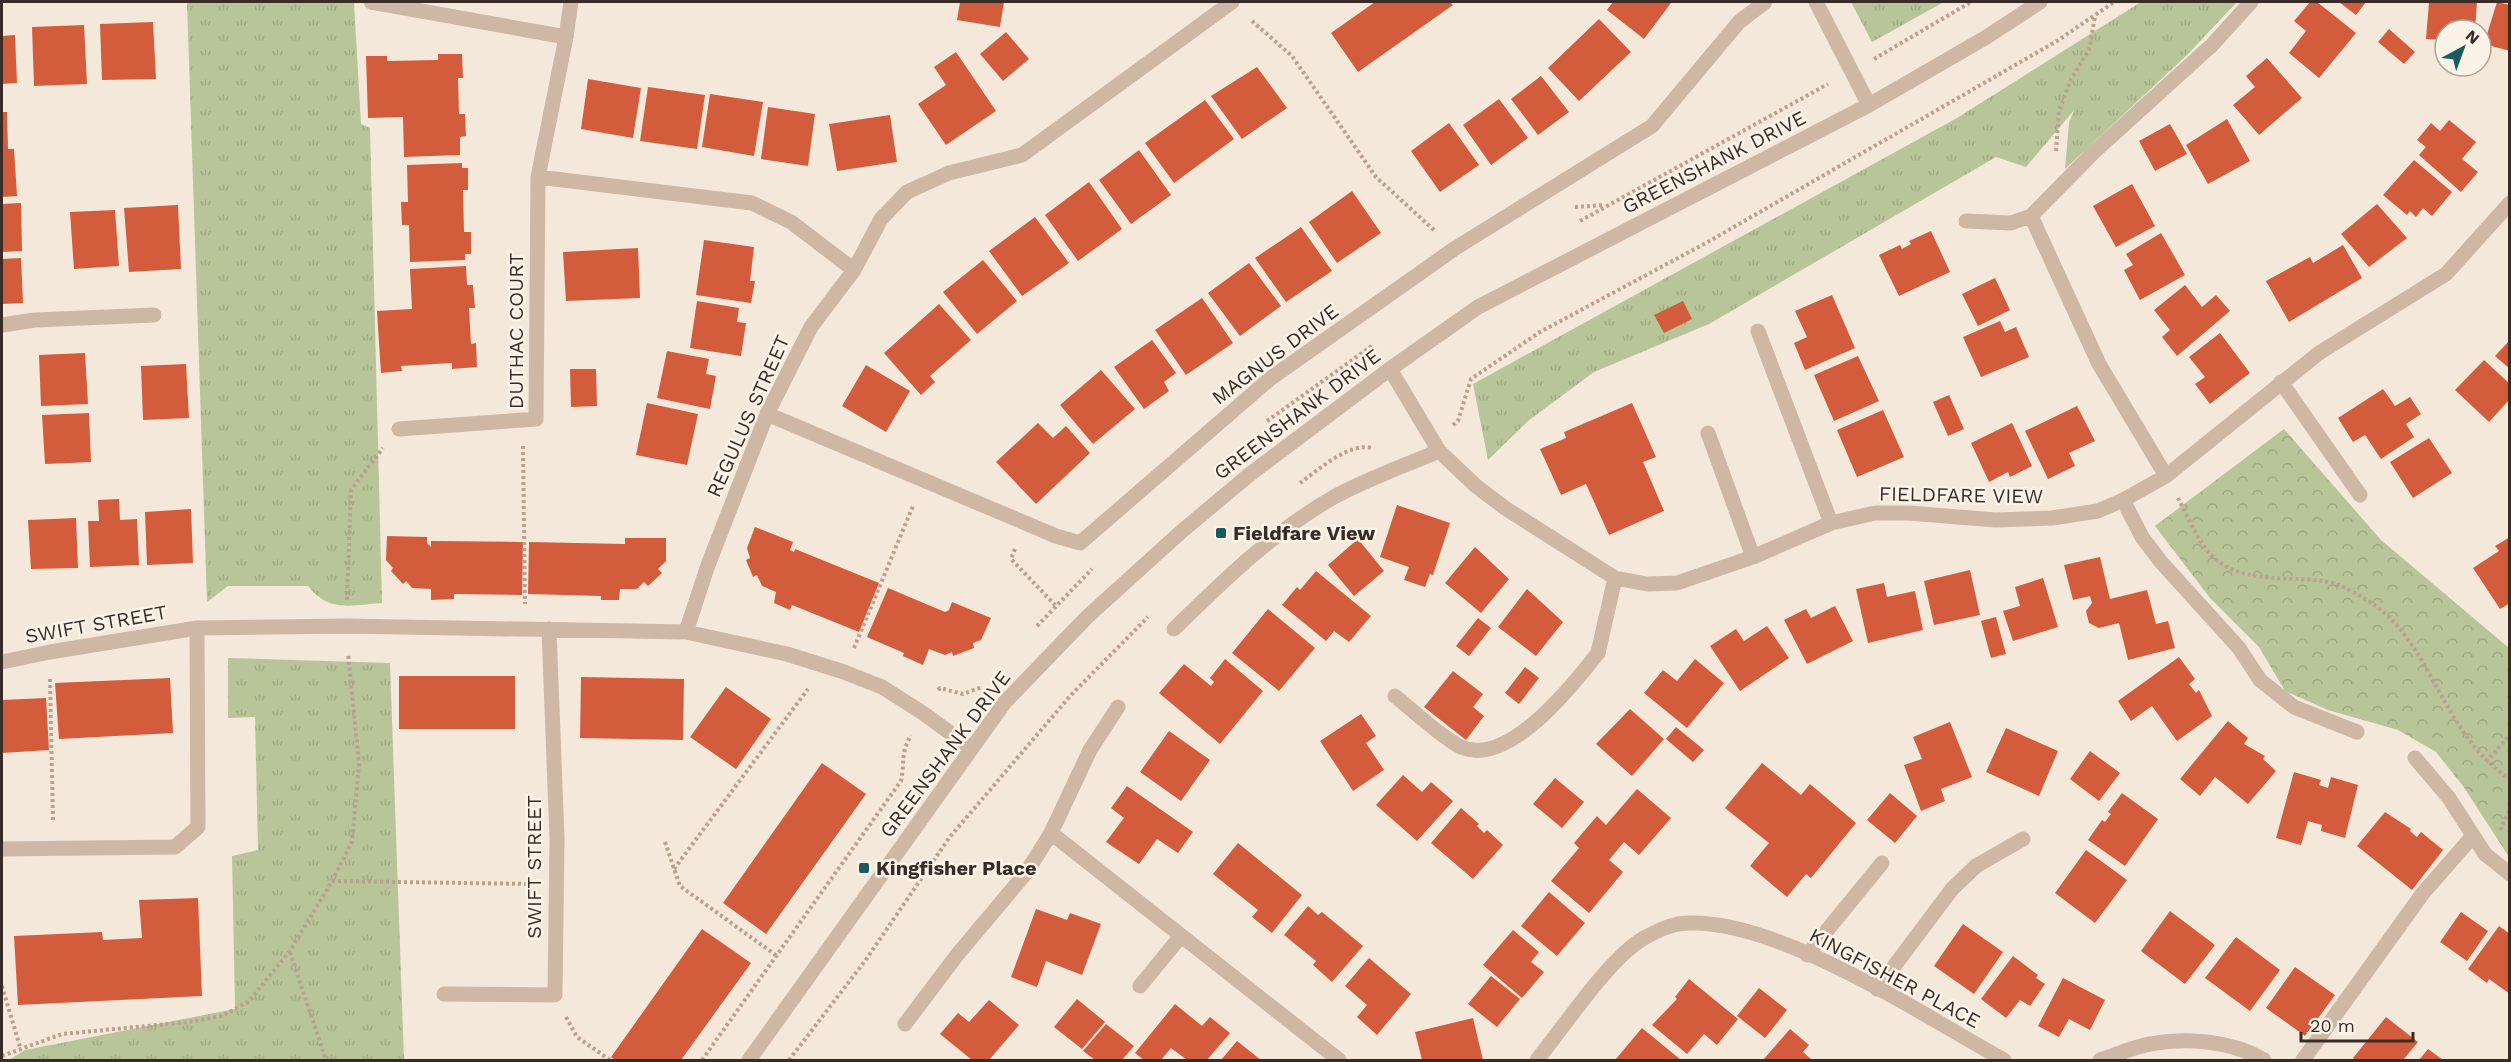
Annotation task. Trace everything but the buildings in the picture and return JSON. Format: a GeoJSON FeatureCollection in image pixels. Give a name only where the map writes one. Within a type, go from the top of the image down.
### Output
{"type":"FeatureCollection","features":[{"type":"Feature","properties":{"kind":"street"},"geometry":{"type":"LineString","coordinates":[[371,2],[566,37]]}},
{"type":"Feature","properties":{"kind":"street","name":"DUTHAC COURT"},"geometry":{"type":"LineString","coordinates":[[399,429],[536,420],[538,177],[571,2]]}},
{"type":"Feature","properties":{"kind":"street","name":"REGULUS STREET"},"geometry":{"type":"LineString","coordinates":[[686,633],[708,565],[767,414],[811,327],[854,270],[881,219],[907,192],[949,173],[1022,155],[1232,2]]}},
{"type":"Feature","properties":{"kind":"street","name":"MAGNUS DRIVE"},"geometry":{"type":"LineString","coordinates":[[767,414],[1026,523],[1080,543],[1271,378],[1454,249],[1652,126],[1739,22],[1766,2]]}},
{"type":"Feature","properties":{"kind":"street"},"geometry":{"type":"LineString","coordinates":[[1816,2],[1869,105]]}},
{"type":"Feature","properties":{"kind":"street","name":"GREENSHANK DRIVE"},"geometry":{"type":"LineString","coordinates":[[749,1060],[1005,702],[1087,617],[1182,531],[1249,475],[1390,369],[1478,308],[1869,105],[1985,38],[2040,2]]}},
{"type":"Feature","properties":{"kind":"street"},"geometry":{"type":"LineString","coordinates":[[1966,221],[2011,223],[2031,216],[2095,151],[2212,45],[2251,2]]}},
{"type":"Feature","properties":{"kind":"street"},"geometry":{"type":"LineString","coordinates":[[538,177],[752,203],[791,222],[854,270]]}},
{"type":"Feature","properties":{"kind":"street","name":"FIELDFARE VIEW"},"geometry":{"type":"LineString","coordinates":[[1390,369],[1439,450],[1476,486],[1505,508],[1615,578],[1647,584],[1677,583],[1753,557],[1831,523],[1875,513],[1909,513],[1995,520],[2052,518],[2097,511],[2123,500],[2166,477],[2319,353],[2446,274],[2510,203]]}},
{"type":"Feature","properties":{"kind":"street"},"geometry":{"type":"LineString","coordinates":[[2031,216],[2099,364],[2166,477]]}},
{"type":"Feature","properties":{"kind":"street"},"geometry":{"type":"LineString","coordinates":[[2,325],[35,320],[154,315]]}},
{"type":"Feature","properties":{"kind":"street"},"geometry":{"type":"LineString","coordinates":[[1758,331],[1831,523]]}},
{"type":"Feature","properties":{"kind":"street"},"geometry":{"type":"LineString","coordinates":[[2282,382],[2360,495]]}},
{"type":"Feature","properties":{"kind":"street"},"geometry":{"type":"LineString","coordinates":[[1708,434],[1753,557]]}},
{"type":"Feature","properties":{"kind":"street"},"geometry":{"type":"LineString","coordinates":[[1174,629],[1228,575],[1307,515],[1334,497],[1439,450]]}},
{"type":"Feature","properties":{"kind":"street"},"geometry":{"type":"LineString","coordinates":[[2123,500],[2142,537],[2239,648],[2260,680],[2294,707],[2357,732]]}},
{"type":"Feature","properties":{"kind":"street"},"geometry":{"type":"LineString","coordinates":[[1395,696],[1461,748],[1485,751],[1506,744],[1570,687],[1598,653],[1615,578]]}},
{"type":"Feature","properties":{"kind":"street","name":"SWIFT STREET"},"geometry":{"type":"LineString","coordinates":[[2,658],[197,628],[346,626],[686,633],[788,654],[826,665],[882,687],[923,712],[971,748]]}},
{"type":"Feature","properties":{"kind":"street","name":"SWIFT STREET"},"geometry":{"type":"LineString","coordinates":[[2,849],[175,847],[198,827],[197,628]]}},
{"type":"Feature","properties":{"kind":"street","name":"SWIFT STREET"},"geometry":{"type":"LineString","coordinates":[[549,629],[556,884],[555,995]]}},
{"type":"Feature","properties":{"kind":"street"},"geometry":{"type":"LineString","coordinates":[[905,1024],[957,955],[1026,873],[1051,833],[1090,750],[1118,707]]}},
{"type":"Feature","properties":{"kind":"street"},"geometry":{"type":"LineString","coordinates":[[2415,758],[2450,798],[2472,837],[2485,854],[2510,874]]}},
{"type":"Feature","properties":{"kind":"street"},"geometry":{"type":"LineString","coordinates":[[1051,833],[1339,1060]]}},
{"type":"Feature","properties":{"kind":"street"},"geometry":{"type":"LineString","coordinates":[[2303,1060],[2423,893],[2472,837]]}},
{"type":"Feature","properties":{"kind":"street"},"geometry":{"type":"LineString","coordinates":[[1877,989],[1952,888],[1976,866],[2023,839]]}},
{"type":"Feature","properties":{"kind":"street"},"geometry":{"type":"LineString","coordinates":[[1807,955],[1882,863]]}},
{"type":"Feature","properties":{"kind":"street","name":"KINGFISHER PLACE"},"geometry":{"type":"LineString","coordinates":[[1537,1060],[1616,962],[1643,939],[1677,924],[1729,926],[1775,940],[1877,989],[2004,1060]]}},
{"type":"Feature","properties":{"kind":"street"},"geometry":{"type":"LineString","coordinates":[[1140,986],[1181,936]]}},
{"type":"Feature","properties":{"kind":"street"},"geometry":{"type":"LineString","coordinates":[[444,994],[555,995]]}},
{"type":"Feature","properties":{"kind":"street"},"geometry":{"type":"LineString","coordinates":[[2100,1060],[2150,1044],[2207,1042],[2245,1049],[2264,1060]]}},
{"type":"Feature","properties":{"kind":"path"},"geometry":{"type":"LineString","coordinates":[[1232,2],[1292,56],[1376,177],[1454,249]]}},
{"type":"Feature","properties":{"kind":"path"},"geometry":{"type":"LineString","coordinates":[[2056,193],[2059,111],[2071,79],[2089,50],[2095,15]]}},
{"type":"Feature","properties":{"kind":"path"},"geometry":{"type":"LineString","coordinates":[[523,422],[525,629]]}},
{"type":"Feature","properties":{"kind":"path"},"geometry":{"type":"LineString","coordinates":[[2,1056],[20,1047],[62,1034],[189,1022],[222,1016],[249,1001],[290,951],[332,881],[352,842],[359,764],[346,626],[351,490],[399,429]]}},
{"type":"Feature","properties":{"kind":"path"},"geometry":{"type":"LineString","coordinates":[[2166,477],[2199,537],[2213,557],[2232,570],[2258,576],[2326,582],[2352,591],[2393,620],[2465,737],[2486,762],[2510,779]]}},
{"type":"Feature","properties":{"kind":"path"},"geometry":{"type":"LineString","coordinates":[[844,672],[924,480]]}},
{"type":"Feature","properties":{"kind":"path"},"geometry":{"type":"LineString","coordinates":[[1026,523],[1011,559],[1055,605]]}},
{"type":"Feature","properties":{"kind":"path"},"geometry":{"type":"LineString","coordinates":[[50,652],[54,849]]}},
{"type":"Feature","properties":{"kind":"path"},"geometry":{"type":"LineString","coordinates":[[674,868],[826,665]]}},
{"type":"Feature","properties":{"kind":"path"},"geometry":{"type":"LineString","coordinates":[[2486,762],[2510,735]]}},
{"type":"Feature","properties":{"kind":"path"},"geometry":{"type":"LineString","coordinates":[[665,842],[680,886],[777,956]]}},
{"type":"Feature","properties":{"kind":"path"},"geometry":{"type":"LineString","coordinates":[[332,881],[556,884]]}},
{"type":"Feature","properties":{"kind":"path"},"geometry":{"type":"LineString","coordinates":[[290,951],[326,1060]]}},
{"type":"Feature","properties":{"kind":"path"},"geometry":{"type":"LineString","coordinates":[[2,986],[20,1047]]}},
{"type":"Feature","properties":{"kind":"path"},"geometry":{"type":"LineString","coordinates":[[555,995],[578,1037],[610,1060]]}},
{"type":"Feature","properties":{"kind":"green space"},"geometry":{"type":"Polygon","coordinates":[[[187,2],[354,2],[361,124],[370,128],[382,603],[351,606],[333,604],[316,595],[308,586],[228,586],[207,602],[187,2]]]}},
{"type":"Feature","properties":{"kind":"green space"},"geometry":{"type":"Polygon","coordinates":[[[1851,2],[1944,2],[1872,42],[1851,2]]]}},
{"type":"Feature","properties":{"kind":"green space"},"geometry":{"type":"Polygon","coordinates":[[[2141,2],[2237,2],[2187,55],[2065,169],[2069,122],[2075,109],[2026,167],[1996,157],[1709,324],[1594,372],[1528,421],[1488,460],[1473,384],[1957,118],[2141,2]]]}},
{"type":"Feature","properties":{"kind":"green space"},"geometry":{"type":"Polygon","coordinates":[[[2284,429],[2381,540],[2509,648],[2509,857],[2463,786],[2436,752],[2398,730],[2328,710],[2285,691],[2259,647],[2210,598],[2155,526],[2284,429]]]}},
{"type":"Feature","properties":{"kind":"green space"},"geometry":{"type":"Polygon","coordinates":[[[228,658],[390,663],[404,1060],[9,1060],[25,1050],[235,1009],[232,856],[258,850],[255,717],[228,718],[228,658]]]}},
{"type":"Feature","properties":{"kind":"place","name":"Fieldfare View"},"geometry":{"type":"Point","coordinates":[1221,533]}},
{"type":"Feature","properties":{"kind":"place","name":"Kingfisher Place"},"geometry":{"type":"Point","coordinates":[864,868]}}]}
